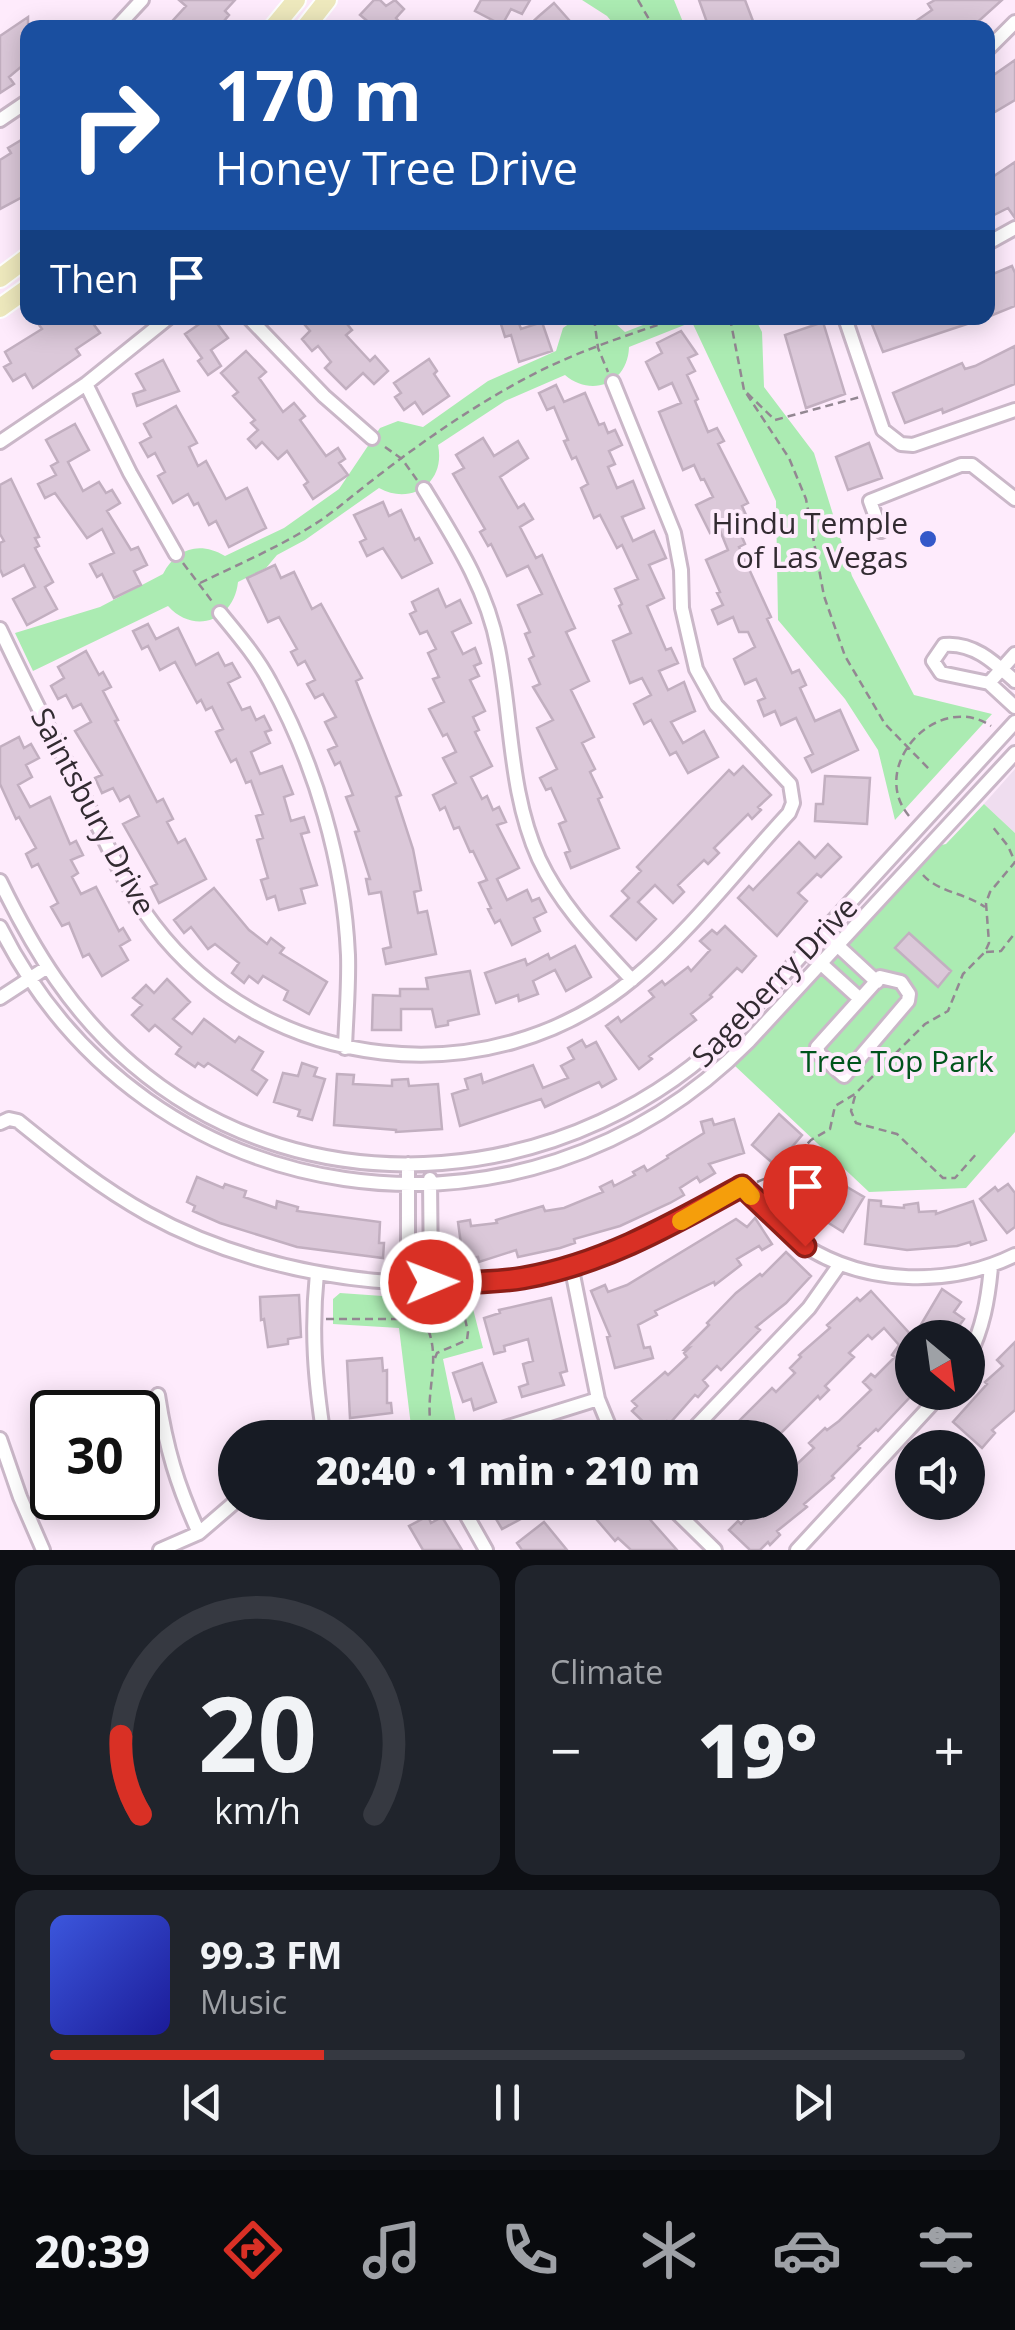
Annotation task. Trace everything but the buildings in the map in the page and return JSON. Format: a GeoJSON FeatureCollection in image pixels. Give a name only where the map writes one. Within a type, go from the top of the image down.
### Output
{"type":"FeatureCollection","features":[{"type":"Feature","properties":{"kind":"main road"},"geometry":{"type":"LineString","coordinates":[[280,20],[296,0]]}},
{"type":"Feature","properties":{"kind":"main road"},"geometry":{"type":"LineString","coordinates":[[311,20],[327,0]]}},
{"type":"Feature","properties":{"kind":"street"},"geometry":{"type":"LineString","coordinates":[[123,20],[142,0]]}},
{"type":"Feature","properties":{"kind":"street"},"geometry":{"type":"LineString","coordinates":[[995,42],[1015,22]]}},
{"type":"Feature","properties":{"kind":"street"},"geometry":{"type":"LineString","coordinates":[[0,442],[86,384],[159,325]]}},
{"type":"Feature","properties":{"kind":"street"},"geometry":{"type":"LineString","coordinates":[[257,325],[324,396],[372,438]]}},
{"type":"Feature","properties":{"kind":"street"},"geometry":{"type":"LineString","coordinates":[[847,325],[883,430],[902,444],[913,445],[1015,410]]}},
{"type":"Feature","properties":{"kind":"street","name":"Saintsbury Drive"},"geometry":{"type":"LineString","coordinates":[[2,636],[127,884],[154,926],[194,970],[231,998],[276,1024],[344,1048],[416,1056],[495,1048],[534,1037],[586,1012],[632,980],[788,813],[792,803],[790,784],[716,705],[696,668],[682,608],[681,570],[674,533],[612,382]]}},
{"type":"Feature","properties":{"kind":"street"},"geometry":{"type":"LineString","coordinates":[[86,384],[130,474],[176,554]]}},
{"type":"Feature","properties":{"kind":"street"},"geometry":{"type":"LineString","coordinates":[[881,530],[870,501],[961,465],[972,465],[1015,499]]}},
{"type":"Feature","properties":{"kind":"street"},"geometry":{"type":"LineString","coordinates":[[424,489],[470,564],[492,620],[519,798],[539,858],[570,912],[632,980]]}},
{"type":"Feature","properties":{"kind":"street"},"geometry":{"type":"LineString","coordinates":[[220,613],[271,683],[307,763],[324,818],[338,875],[348,954],[344,1048]]}},
{"type":"Feature","properties":{"kind":"street"},"geometry":{"type":"LineString","coordinates":[[1015,681],[960,644],[944,646],[936,652],[934,661],[941,674],[988,684],[1015,707]]}},
{"type":"Feature","properties":{"kind":"street"},"geometry":{"type":"LineString","coordinates":[[988,684],[1015,654]]}},
{"type":"Feature","properties":{"kind":"street"},"geometry":{"type":"LineString","coordinates":[[0,664],[14,658]]}},
{"type":"Feature","properties":{"kind":"street","name":"Sageberry Drive"},"geometry":{"type":"LineString","coordinates":[[0,881],[46,968],[80,1012],[120,1054],[156,1083],[204,1112],[290,1147],[356,1160],[419,1164],[486,1159],[582,1132],[659,1092],[709,1052],[1015,722]]}},
{"type":"Feature","properties":{"kind":"street","name":"Sageberry Drive"},"geometry":{"type":"LineString","coordinates":[[0,927],[29,979],[97,1059],[181,1121],[219,1141],[277,1164],[342,1179],[419,1185],[489,1178],[552,1164],[645,1124],[720,1070],[1015,752]]}},
{"type":"Feature","properties":{"kind":"street"},"geometry":{"type":"LineString","coordinates":[[823,932],[876,982]]}},
{"type":"Feature","properties":{"kind":"street"},"geometry":{"type":"LineString","coordinates":[[806,950],[860,999]]}},
{"type":"Feature","properties":{"kind":"street"},"geometry":{"type":"LineString","coordinates":[[0,998],[46,968]]}},
{"type":"Feature","properties":{"kind":"street"},"geometry":{"type":"LineString","coordinates":[[880,978],[897,978],[909,994],[908,1001],[844,1076],[817,1048],[876,982],[880,978]]}},
{"type":"Feature","properties":{"kind":"street"},"geometry":{"type":"LineString","coordinates":[[5,1121],[18,1121],[79,1171],[160,1220],[254,1258],[317,1273],[431,1282],[523,1278],[604,1256],[671,1227],[742,1186],[790,1234],[840,1264],[887,1276],[944,1276],[991,1267],[1015,1255]]}},
{"type":"Feature","properties":{"kind":"street"},"geometry":{"type":"LineString","coordinates":[[408,1281],[419,1164]]}},
{"type":"Feature","properties":{"kind":"street"},"geometry":{"type":"LineString","coordinates":[[419,1164],[431,1282]]}},
{"type":"Feature","properties":{"kind":"street"},"geometry":{"type":"LineString","coordinates":[[702,1420],[809,1308],[840,1264]]}},
{"type":"Feature","properties":{"kind":"street"},"geometry":{"type":"LineString","coordinates":[[571,1266],[598,1399],[607,1420]]}},
{"type":"Feature","properties":{"kind":"street"},"geometry":{"type":"LineString","coordinates":[[983,1320],[991,1267]]}},
{"type":"Feature","properties":{"kind":"street"},"geometry":{"type":"LineString","coordinates":[[317,1273],[312,1320],[313,1369],[321,1420]]}},
{"type":"Feature","properties":{"kind":"street"},"geometry":{"type":"LineString","coordinates":[[531,1420],[598,1399]]}},
{"type":"Feature","properties":{"kind":"street"},"geometry":{"type":"LineString","coordinates":[[160,1408],[176,1484],[199,1532]]}},
{"type":"Feature","properties":{"kind":"street"},"geometry":{"type":"LineString","coordinates":[[797,1550],[926,1410]]}},
{"type":"Feature","properties":{"kind":"street"},"geometry":{"type":"LineString","coordinates":[[0,1439],[43,1550]]}},
{"type":"Feature","properties":{"kind":"street"},"geometry":{"type":"LineString","coordinates":[[160,1550],[199,1532],[218,1516]]}},
{"type":"Feature","properties":{"kind":"street"},"geometry":{"type":"LineString","coordinates":[[469,1520],[486,1550]]}},
{"type":"Feature","properties":{"kind":"street"},"geometry":{"type":"LineString","coordinates":[[684,1520],[715,1550]]}},
{"type":"Feature","properties":{"kind":"path"},"geometry":{"type":"LineString","coordinates":[[595,325],[598,348],[612,382]]}},
{"type":"Feature","properties":{"kind":"path"},"geometry":{"type":"LineString","coordinates":[[200,584],[283,542],[340,506],[359,487],[453,423],[549,367],[659,325]]}},
{"type":"Feature","properties":{"kind":"path"},"geometry":{"type":"LineString","coordinates":[[731,325],[744,390],[776,436],[800,482],[824,596],[845,656],[886,724],[931,771]]}},
{"type":"Feature","properties":{"kind":"path"},"geometry":{"type":"LineString","coordinates":[[744,390],[775,420],[871,394]]}},
{"type":"Feature","properties":{"kind":"path"},"geometry":{"type":"LineString","coordinates":[[372,438],[402,459],[424,489]]}},
{"type":"Feature","properties":{"kind":"path"},"geometry":{"type":"LineString","coordinates":[[176,554],[220,613]]}},
{"type":"Feature","properties":{"kind":"path"},"geometry":{"type":"LineString","coordinates":[[909,816],[897,785],[899,766],[907,747],[922,730],[945,719],[968,718],[991,726]]}},
{"type":"Feature","properties":{"kind":"path"},"geometry":{"type":"LineString","coordinates":[[923,875],[933,885],[967,895],[986,908]]}},
{"type":"Feature","properties":{"kind":"path"},"geometry":{"type":"LineString","coordinates":[[985,952],[1001,951],[1015,933]]}},
{"type":"Feature","properties":{"kind":"path"},"geometry":{"type":"LineString","coordinates":[[856,1094],[851,1110],[856,1123],[897,1134],[943,1178],[955,1178],[978,1152]]}},
{"type":"Feature","properties":{"kind":"path"},"geometry":{"type":"LineString","coordinates":[[435,1359],[443,1350],[466,1340],[468,1332],[460,1301],[462,1282]]}},
{"type":"Feature","properties":{"kind":"path"},"geometry":{"type":"LineString","coordinates":[[312,1320],[400,1318],[429,1332],[435,1359],[428,1397],[431,1420]]}},
{"type":"Feature","properties":{"kind":"path"},"geometry":{"type":"LineString","coordinates":[[432,1341],[443,1350]]}},
{"type":"Feature","properties":{"kind":"shaded area"},"geometry":{"type":"Polygon","coordinates":[[[1015,769],[1015,833],[984,804],[1015,769]]]}},
{"type":"Feature","properties":{"kind":"green space"},"geometry":{"type":"Polygon","coordinates":[[[582,0],[674,0],[682,20],[610,20],[582,0]]]}},
{"type":"Feature","properties":{"kind":"green space"},"geometry":{"type":"Polygon","coordinates":[[[617,325],[625,332],[643,325],[684,325],[629,347],[622,370],[607,383],[586,385],[565,375],[505,401],[438,445],[437,470],[424,488],[403,494],[379,488],[277,555],[266,568],[238,582],[229,606],[211,620],[189,620],[168,606],[33,671],[15,633],[100,607],[163,574],[182,553],[198,548],[225,556],[284,528],[339,489],[380,428],[398,421],[423,427],[488,381],[556,351],[563,328],[617,325]]]}},
{"type":"Feature","properties":{"kind":"green space"},"geometry":{"type":"Polygon","coordinates":[[[693,325],[758,325],[764,387],[814,453],[852,576],[914,695],[992,714],[895,820],[878,750],[845,699],[778,620],[776,501],[693,325]]]}},
{"type":"Feature","properties":{"kind":"green space","name":"Tree Top Park"},"geometry":{"type":"Polygon","coordinates":[[[984,804],[1015,833],[1015,1132],[966,1188],[869,1192],[734,1065],[937,846],[946,844],[984,804]]]}},
{"type":"Feature","properties":{"kind":"green space"},"geometry":{"type":"Polygon","coordinates":[[[340,1293],[470,1297],[483,1348],[443,1359],[456,1420],[410,1420],[399,1328],[333,1324],[333,1299],[340,1293]]]}},
{"type":"Feature","properties":{"kind":"slow traffic"},"geometry":{"type":"LineString","coordinates":[[681,1221],[742,1186],[751,1196]]}},
{"type":"Feature","properties":{"kind":"place","name":"Hindu Temple of Las Vegas"},"geometry":{"type":"Point","coordinates":[928,539]}},
{"type":"Feature","properties":{"kind":"route"},"geometry":{"type":"LineString","coordinates":[[431,1282],[523,1278],[604,1256],[671,1227],[742,1186],[805,1246]]}}]}
